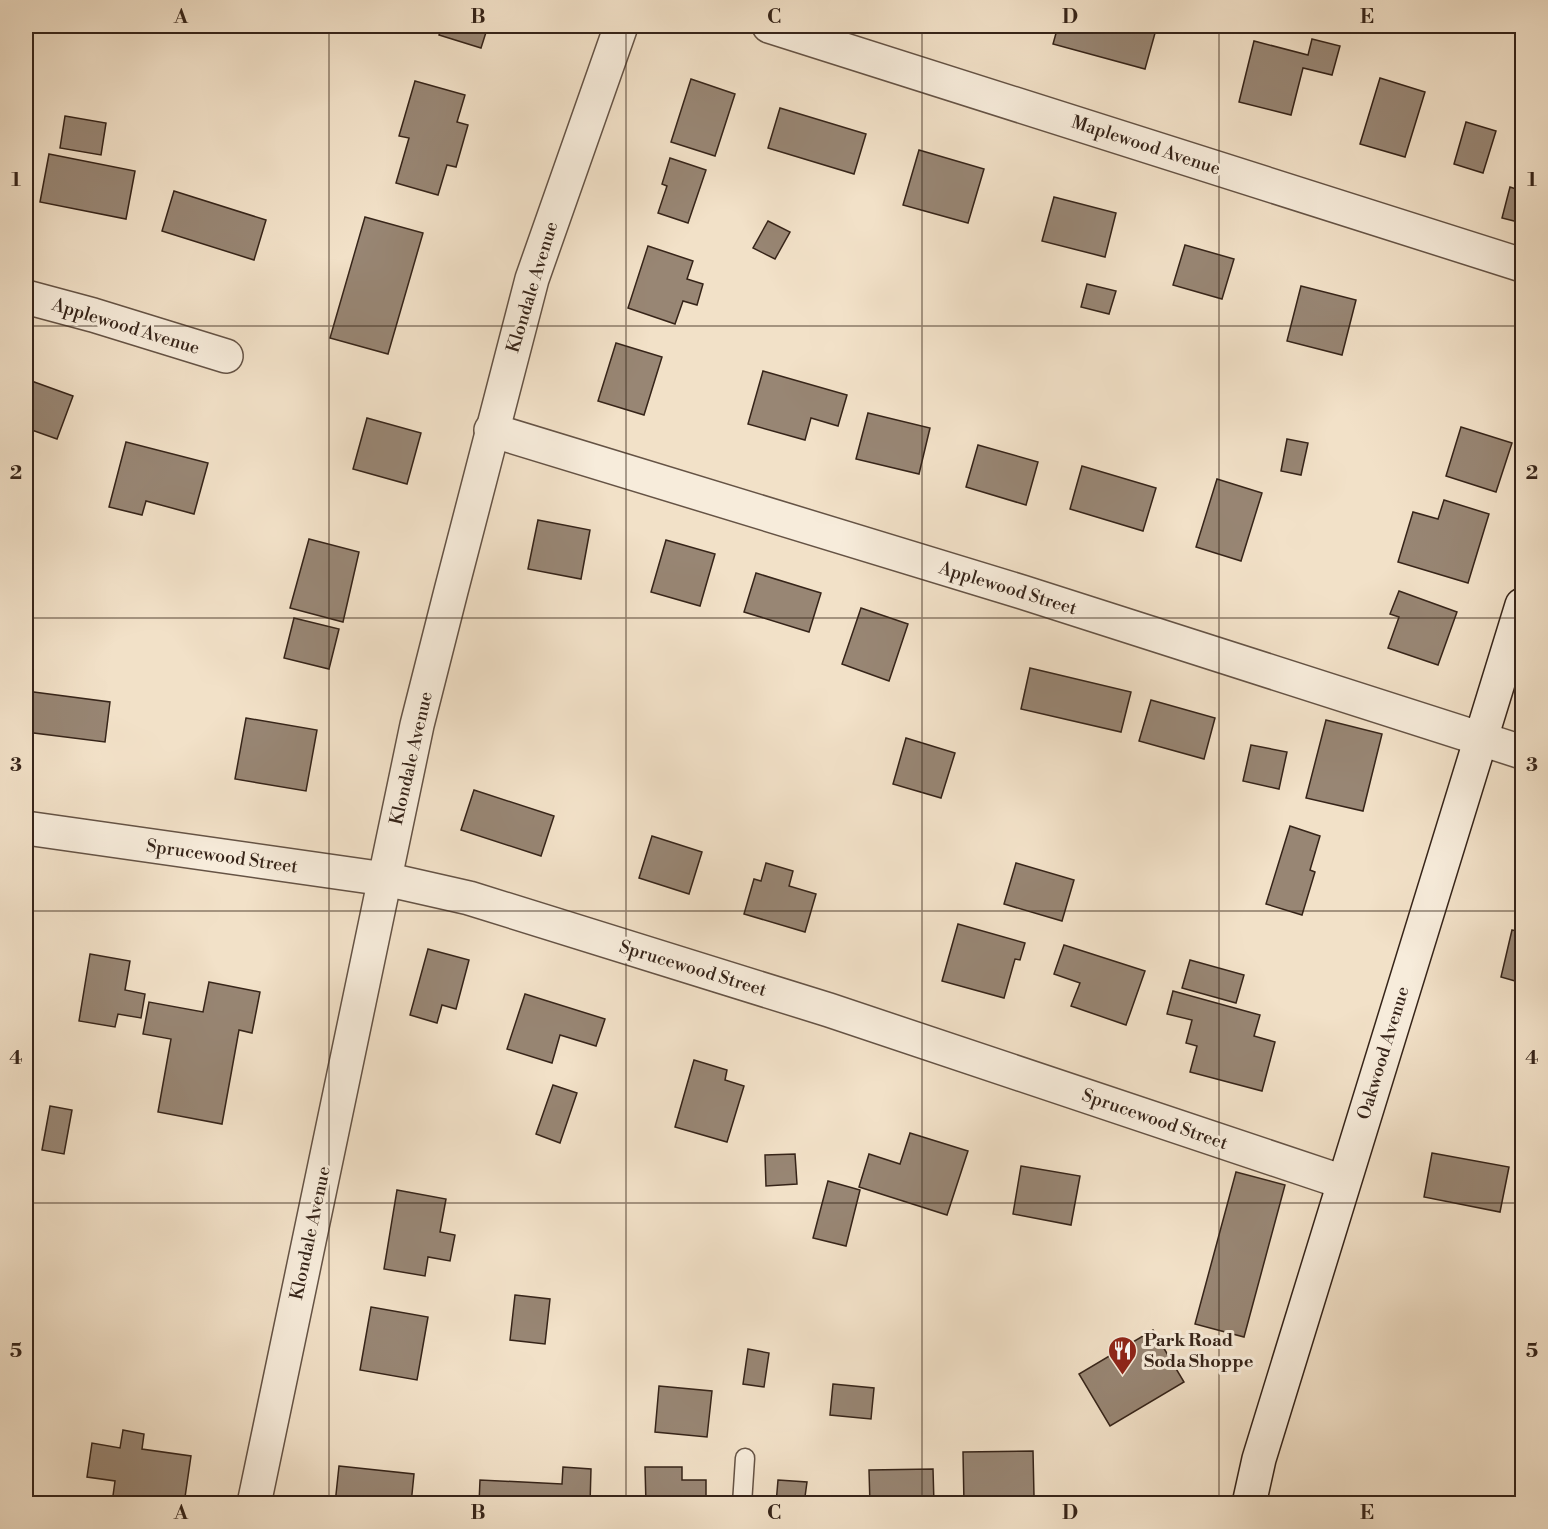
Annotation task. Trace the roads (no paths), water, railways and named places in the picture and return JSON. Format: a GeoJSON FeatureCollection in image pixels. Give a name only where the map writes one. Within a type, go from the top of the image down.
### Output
{"type":"FeatureCollection","features":[{"type":"Feature","properties":{"kind":"street","name":"Klondale Avenue"},"geometry":{"type":"LineString","coordinates":[[254,1503],[417,725],[491,430],[532,279],[621,26]]}},
{"type":"Feature","properties":{"kind":"street","name":"Maplewood Avenue"},"geometry":{"type":"LineString","coordinates":[[769,26],[1522,265]]}},
{"type":"Feature","properties":{"kind":"street","name":"Applewood Avenue"},"geometry":{"type":"LineString","coordinates":[[26,297],[226,356]]}},
{"type":"Feature","properties":{"kind":"street","name":"Applewood Street"},"geometry":{"type":"LineString","coordinates":[[491,430],[1022,592],[1522,752]]}},
{"type":"Feature","properties":{"kind":"street","name":"Oakwood Avenue"},"geometry":{"type":"LineString","coordinates":[[1249,1503],[1259,1458],[1522,605]]}},
{"type":"Feature","properties":{"kind":"street","name":"Sprucewood Street"},"geometry":{"type":"LineString","coordinates":[[26,828],[385,879],[469,898],[829,1010],[1343,1182]]}},
{"type":"Feature","properties":{"kind":"lane"},"geometry":{"type":"LineString","coordinates":[[742,1503],[745,1458]]}},
{"type":"Feature","properties":{"kind":"place","name":"Park Road Soda Shoppe"},"geometry":{"type":"Point","coordinates":[1123,1376]}}]}
